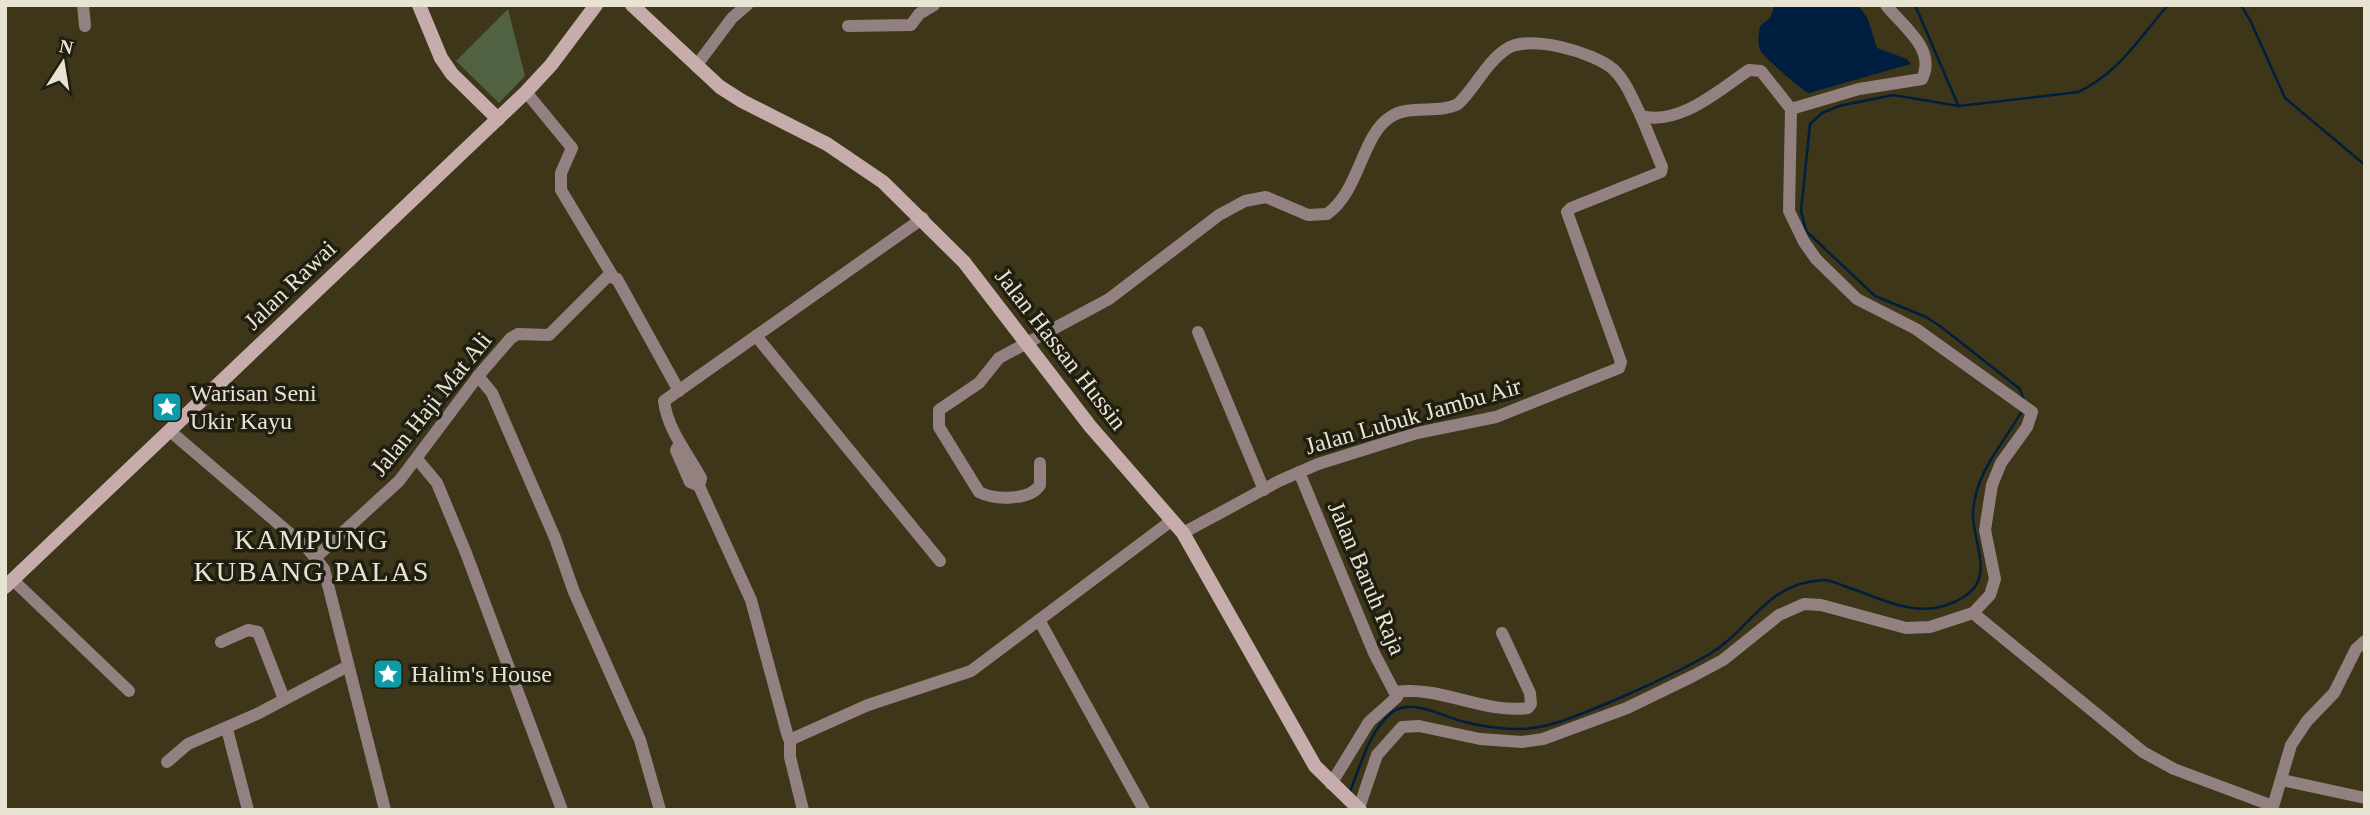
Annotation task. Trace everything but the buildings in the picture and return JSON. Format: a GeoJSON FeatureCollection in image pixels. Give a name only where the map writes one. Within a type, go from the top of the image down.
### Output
{"type":"FeatureCollection","features":[{"type":"Feature","properties":{"kind":"street"},"geometry":{"type":"LineString","coordinates":[[83,5],[85,26]]}},
{"type":"Feature","properties":{"kind":"street"},"geometry":{"type":"LineString","coordinates":[[419,5],[440,58],[452,74],[498,119]]}},
{"type":"Feature","properties":{"kind":"street","name":"Jalan Rawai"},"geometry":{"type":"LineString","coordinates":[[9,584],[526,92],[551,65],[596,5]]}},
{"type":"Feature","properties":{"kind":"street","name":"Jalan Hassan Hussin"},"geometry":{"type":"LineString","coordinates":[[632,5],[696,66],[742,101],[845,154],[883,181],[923,218],[980,281],[1023,343],[1183,533],[1315,766],[1358,808]]}},
{"type":"Feature","properties":{"kind":"street"},"geometry":{"type":"LineString","coordinates":[[696,66],[732,18],[747,5]]}},
{"type":"Feature","properties":{"kind":"street"},"geometry":{"type":"LineString","coordinates":[[848,26],[911,25],[919,14],[934,5]]}},
{"type":"Feature","properties":{"kind":"street"},"geometry":{"type":"LineString","coordinates":[[1791,109],[1859,89],[1922,79],[1926,69],[1922,51],[1912,34],[1886,5]]}},
{"type":"Feature","properties":{"kind":"street"},"geometry":{"type":"LineString","coordinates":[[1040,463],[1038,489],[999,498],[985,495],[975,487],[937,419],[939,410],[974,387],[999,358],[1110,299],[1219,215],[1245,201],[1266,197],[1301,213],[1327,214],[1345,195],[1383,122],[1402,111],[1458,104],[1501,53],[1514,45],[1557,46],[1599,60],[1621,78],[1641,116],[1659,119],[1683,111],[1752,68],[1761,71],[1791,109],[1789,211],[1804,242],[1816,259],[1857,299],[1916,328],[2031,411],[2033,418],[2001,463],[1992,485],[1985,530],[1994,579],[1990,595],[1973,613],[1930,627],[1906,628],[1821,605],[1804,604],[1779,615],[1723,660],[1693,676],[1628,708],[1543,738],[1522,742],[1480,739],[1419,726],[1402,727],[1377,755],[1358,808]]}},
{"type":"Feature","properties":{"kind":"street"},"geometry":{"type":"LineString","coordinates":[[526,92],[572,148],[561,173],[561,190],[615,277],[679,391]]}},
{"type":"Feature","properties":{"kind":"street","name":"Jalan Lubuk Jambu Air"},"geometry":{"type":"LineString","coordinates":[[1183,533],[1299,472],[1417,433],[1496,417],[1618,369],[1621,364],[1567,212],[1571,208],[1661,172],[1662,167],[1641,116]]}},
{"type":"Feature","properties":{"kind":"street"},"geometry":{"type":"LineString","coordinates":[[803,810],[790,757],[790,738],[751,600],[699,486],[690,482],[676,450],[679,445],[666,415],[664,401],[923,218]]}},
{"type":"Feature","properties":{"kind":"street","name":"Jalan Haji Mat Ali"},"geometry":{"type":"LineString","coordinates":[[316,557],[373,509],[417,459],[478,376],[513,336],[549,335],[606,277],[615,277]]}},
{"type":"Feature","properties":{"kind":"street"},"geometry":{"type":"LineString","coordinates":[[1198,332],[1264,490]]}},
{"type":"Feature","properties":{"kind":"street"},"geometry":{"type":"LineString","coordinates":[[756,336],[940,561]]}},
{"type":"Feature","properties":{"kind":"street"},"geometry":{"type":"LineString","coordinates":[[478,376],[492,393],[574,592],[640,740],[660,810]]}},
{"type":"Feature","properties":{"kind":"street"},"geometry":{"type":"LineString","coordinates":[[170,431],[316,557],[329,587],[385,810]]}},
{"type":"Feature","properties":{"kind":"street"},"geometry":{"type":"LineString","coordinates":[[417,459],[437,482],[462,542],[562,810]]}},
{"type":"Feature","properties":{"kind":"street","name":"Jalan Baruh Raja"},"geometry":{"type":"LineString","coordinates":[[1299,472],[1374,653],[1396,696]]}},
{"type":"Feature","properties":{"kind":"street"},"geometry":{"type":"LineString","coordinates":[[790,738],[868,705],[971,671],[1171,520]]}},
{"type":"Feature","properties":{"kind":"street"},"geometry":{"type":"LineString","coordinates":[[9,584],[129,691]]}},
{"type":"Feature","properties":{"kind":"street"},"geometry":{"type":"LineString","coordinates":[[1973,613],[2143,752],[2174,769],[2272,808],[2298,733],[2334,693],[2356,649],[2365,641]]}},
{"type":"Feature","properties":{"kind":"street"},"geometry":{"type":"LineString","coordinates":[[1039,620],[1144,810]]}},
{"type":"Feature","properties":{"kind":"street"},"geometry":{"type":"LineString","coordinates":[[221,642],[248,630],[258,632],[284,699]]}},
{"type":"Feature","properties":{"kind":"street"},"geometry":{"type":"LineString","coordinates":[[1335,788],[1369,722],[1396,696],[1413,689],[1490,706],[1528,708],[1531,704],[1530,693],[1502,633]]}},
{"type":"Feature","properties":{"kind":"street"},"geometry":{"type":"LineString","coordinates":[[167,762],[188,744],[227,729],[348,666]]}},
{"type":"Feature","properties":{"kind":"street"},"geometry":{"type":"LineString","coordinates":[[227,729],[248,810]]}},
{"type":"Feature","properties":{"kind":"street"},"geometry":{"type":"LineString","coordinates":[[2282,780],[2365,798]]}},
{"type":"Feature","properties":{"kind":"green space"},"geometry":{"type":"Polygon","coordinates":[[[508,9],[525,76],[499,103],[456,61],[508,9]]]}},
{"type":"Feature","properties":{"kind":"water"},"geometry":{"type":"Polygon","coordinates":[[[1775,5],[1858,5],[1868,19],[1877,48],[1907,59],[1911,64],[1809,93],[1760,50],[1760,26],[1770,18],[1775,5]]]}},
{"type":"Feature","properties":{"kind":"waterway"},"geometry":{"type":"LineString","coordinates":[[1915,5],[1958,105]]}},
{"type":"Feature","properties":{"kind":"waterway"},"geometry":{"type":"LineString","coordinates":[[2024,401],[2020,389],[1940,326],[1926,317],[1875,296],[1806,231],[1801,211],[1810,124],[1822,113],[1839,106],[1893,95],[1959,106],[2078,92],[2117,65],[2168,5]]}},
{"type":"Feature","properties":{"kind":"waterway"},"geometry":{"type":"LineString","coordinates":[[2241,5],[2285,98],[2365,165]]}},
{"type":"Feature","properties":{"kind":"waterway"},"geometry":{"type":"LineString","coordinates":[[1349,794],[1365,751],[1376,731],[1382,722],[1398,709],[1417,707],[1465,722],[1494,727],[1520,729],[1543,726],[1566,720],[1624,696],[1708,655],[1723,645],[1773,598],[1804,583],[1829,581],[1889,602],[1919,609],[1950,604],[1965,596],[1974,588],[1981,569],[1973,514],[1978,486],[2022,411]]}},
{"type":"Feature","properties":{"kind":"place","name":"Warisan Seni Ukir Kayu"},"geometry":{"type":"Point","coordinates":[167,407]}},
{"type":"Feature","properties":{"kind":"place","name":"Halim's House"},"geometry":{"type":"Point","coordinates":[388,674]}},
{"type":"Feature","properties":{"kind":"district","name":"KAMPUNG KUBANG PALAS"},"geometry":{"type":"Point","coordinates":[312,555]}}]}
